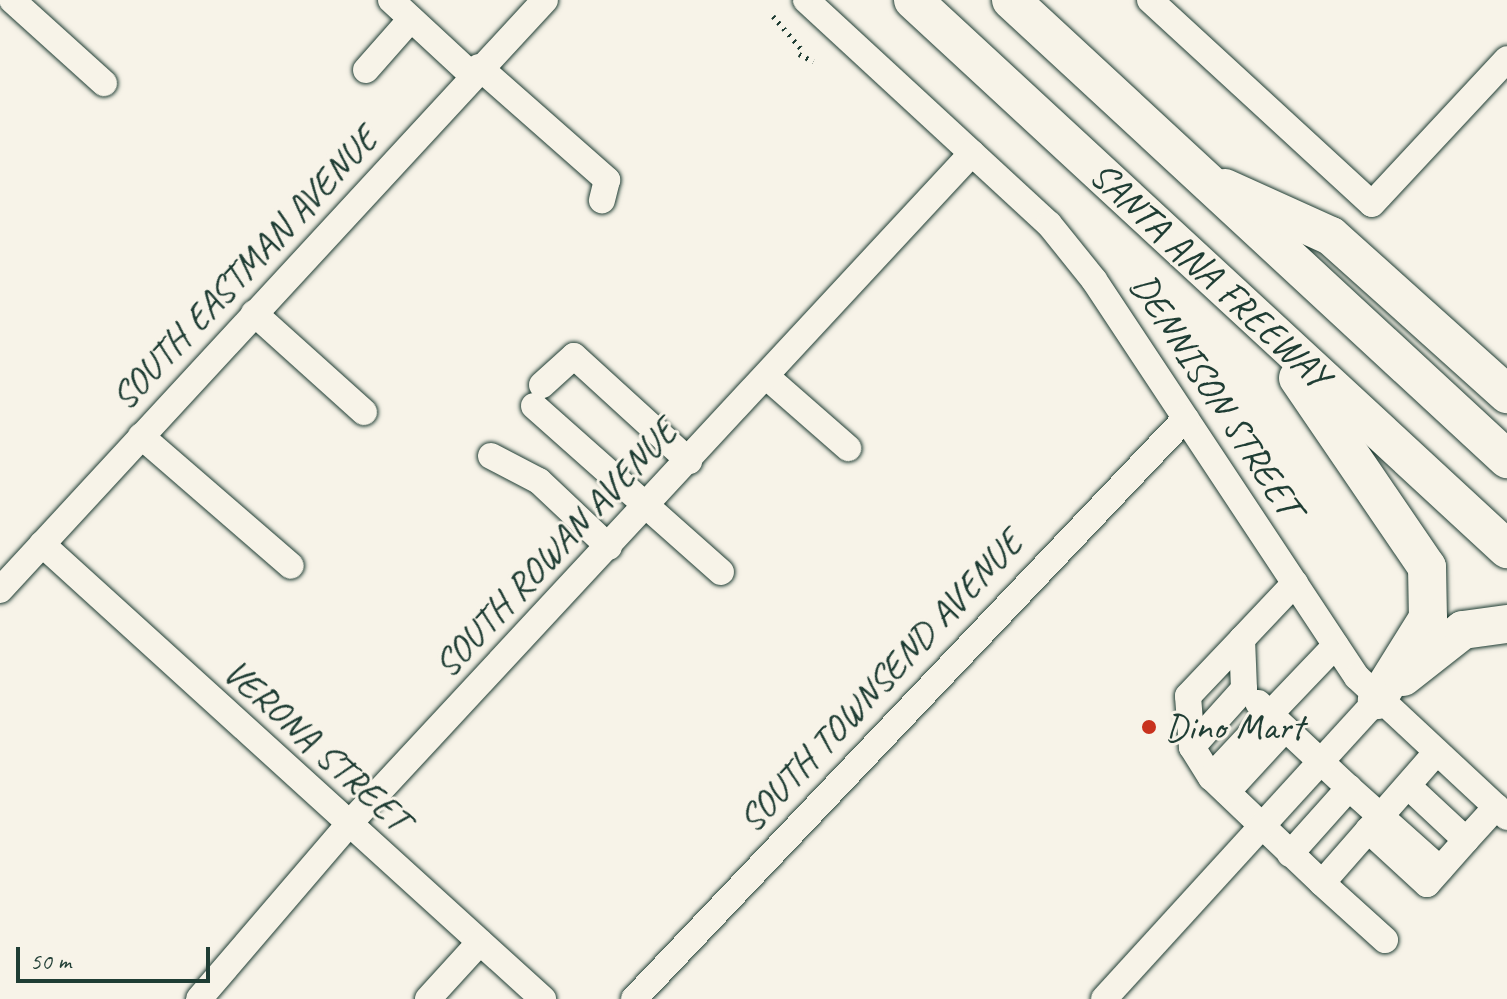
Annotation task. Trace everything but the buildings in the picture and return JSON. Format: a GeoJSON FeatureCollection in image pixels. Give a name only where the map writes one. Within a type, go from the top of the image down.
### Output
{"type":"FeatureCollection","features":[{"type":"Feature","properties":{"kind":"highway","name":"SANTA ANA FREEWAY"},"geometry":{"type":"LineString","coordinates":[[913,0],[1507,549]]}},
{"type":"Feature","properties":{"kind":"highway","name":"SANTA ANA FREEWAY"},"geometry":{"type":"LineString","coordinates":[[1011,0],[1192,174],[1507,459]]}},
{"type":"Feature","properties":{"kind":"highway"},"geometry":{"type":"LineString","coordinates":[[1192,174],[1331,236],[1507,394]]}},
{"type":"Feature","properties":{"kind":"highway"},"geometry":{"type":"LineString","coordinates":[[1249,311],[1427,567],[1428,618],[1377,700]]}},
{"type":"Feature","properties":{"kind":"highway"},"geometry":{"type":"LineString","coordinates":[[1377,700],[1463,630],[1507,624]]}},
{"type":"Feature","properties":{"kind":"street"},"geometry":{"type":"LineString","coordinates":[[12,0],[104,83]]}},
{"type":"Feature","properties":{"kind":"street"},"geometry":{"type":"LineString","coordinates":[[391,0],[607,180],[602,200]]}},
{"type":"Feature","properties":{"kind":"street","name":"SOUTH EASTMAN AVENUE"},"geometry":{"type":"LineString","coordinates":[[0,590],[476,71],[545,0]]}},
{"type":"Feature","properties":{"kind":"street","name":"DENNISON STREET"},"geometry":{"type":"LineString","coordinates":[[806,0],[972,153],[1085,269],[1336,645],[1377,700],[1502,812]]}},
{"type":"Feature","properties":{"kind":"street"},"geometry":{"type":"LineString","coordinates":[[1150,0],[1372,204],[1507,59]]}},
{"type":"Feature","properties":{"kind":"street"},"geometry":{"type":"LineString","coordinates":[[366,70],[411,19]]}},
{"type":"Feature","properties":{"kind":"street","name":"SOUTH ROWAN AVENUE"},"geometry":{"type":"LineString","coordinates":[[199,999],[348,825],[972,153]]}},
{"type":"Feature","properties":{"kind":"street"},"geometry":{"type":"LineString","coordinates":[[254,313],[364,412]]}},
{"type":"Feature","properties":{"kind":"street"},"geometry":{"type":"LineString","coordinates":[[689,461],[574,356],[538,396],[721,572]]}},
{"type":"Feature","properties":{"kind":"street"},"geometry":{"type":"LineString","coordinates":[[767,377],[848,448]]}},
{"type":"Feature","properties":{"kind":"street","name":"SOUTH TOWNSEND AVENUE"},"geometry":{"type":"LineString","coordinates":[[634,999],[1186,418]]}},
{"type":"Feature","properties":{"kind":"street"},"geometry":{"type":"LineString","coordinates":[[141,436],[291,566]]}},
{"type":"Feature","properties":{"kind":"street"},"geometry":{"type":"LineString","coordinates":[[491,456],[539,481],[609,547]]}},
{"type":"Feature","properties":{"kind":"street","name":"VERONA STREET"},"geometry":{"type":"LineString","coordinates":[[42,544],[543,999]]}},
{"type":"Feature","properties":{"kind":"street"},"geometry":{"type":"LineString","coordinates":[[1295,583],[1188,696],[1192,747],[1219,785],[1261,828],[1385,940]]}},
{"type":"Feature","properties":{"kind":"street"},"geometry":{"type":"LineString","coordinates":[[1242,639],[1244,689],[1349,788],[1427,884],[1466,840],[1502,812]]}},
{"type":"Feature","properties":{"kind":"street"},"geometry":{"type":"LineString","coordinates":[[1219,785],[1277,722],[1336,645]]}},
{"type":"Feature","properties":{"kind":"street"},"geometry":{"type":"LineString","coordinates":[[1192,747],[1244,689]]}},
{"type":"Feature","properties":{"kind":"street"},"geometry":{"type":"LineString","coordinates":[[1104,999],[1377,700]]}},
{"type":"Feature","properties":{"kind":"street"},"geometry":{"type":"LineString","coordinates":[[1322,883],[1436,753]]}},
{"type":"Feature","properties":{"kind":"street"},"geometry":{"type":"LineString","coordinates":[[1408,786],[1466,840]]}},
{"type":"Feature","properties":{"kind":"street"},"geometry":{"type":"LineString","coordinates":[[1290,854],[1349,788]]}},
{"type":"Feature","properties":{"kind":"street"},"geometry":{"type":"LineString","coordinates":[[428,999],[480,942]]}},
{"type":"Feature","properties":{"kind":"path"},"geometry":{"type":"LineString","coordinates":[[773,16],[801,52],[813,61]]}},
{"type":"Feature","properties":{"kind":"place","name":"Dino Mart"},"geometry":{"type":"Point","coordinates":[1149,727]}}]}
